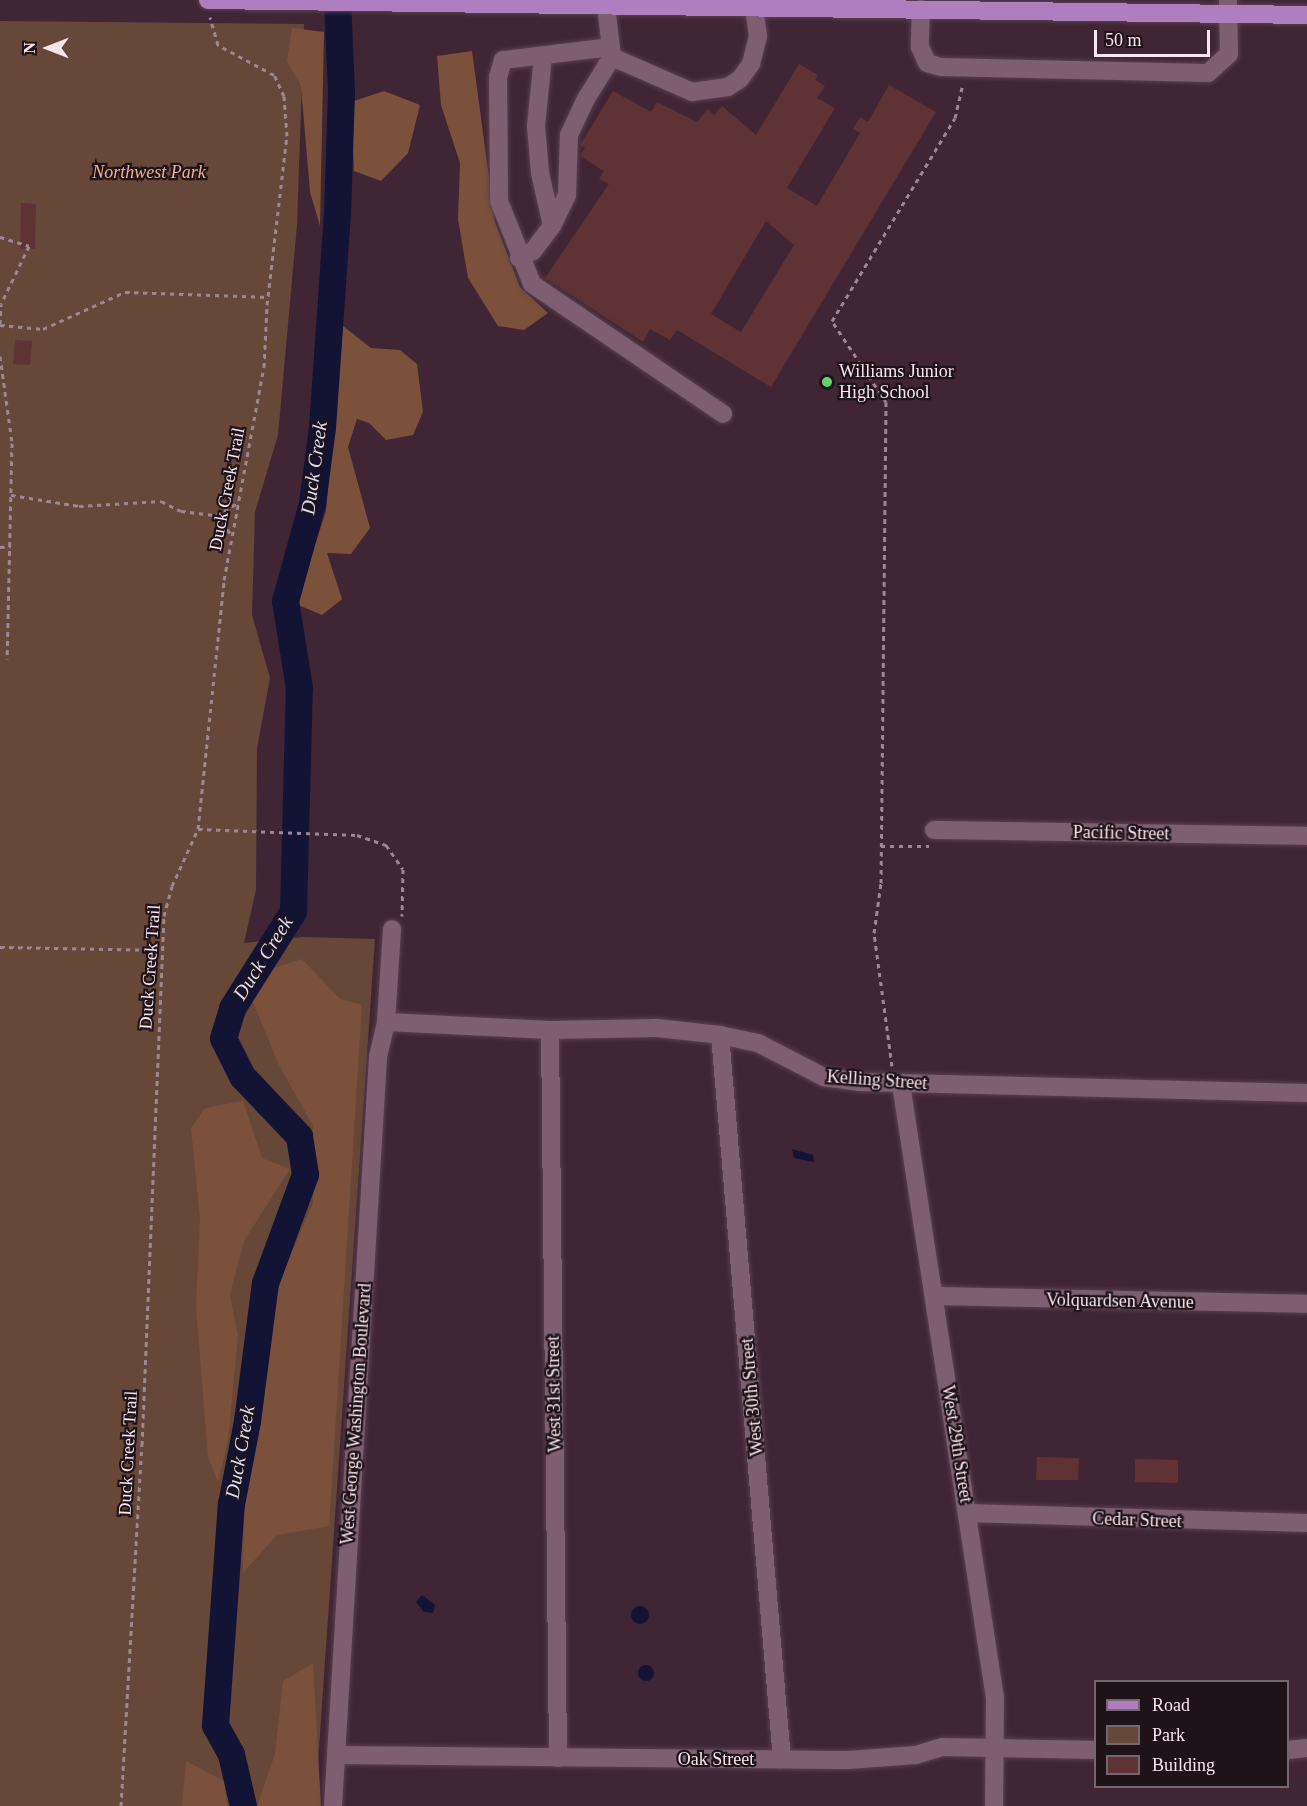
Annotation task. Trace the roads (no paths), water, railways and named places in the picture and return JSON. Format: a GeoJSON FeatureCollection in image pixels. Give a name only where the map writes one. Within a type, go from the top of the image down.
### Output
{"type":"FeatureCollection","features":[{"type":"Feature","properties":{"kind":"main road"},"geometry":{"type":"LineString","coordinates":[[209,0],[606,5],[722,3],[754,7],[921,9],[1228,7],[1307,15]]}},
{"type":"Feature","properties":{"kind":"street"},"geometry":{"type":"LineString","coordinates":[[519,258],[533,251],[552,226],[567,195],[569,135],[612,52],[606,5]]}},
{"type":"Feature","properties":{"kind":"street"},"geometry":{"type":"LineString","coordinates":[[723,414],[532,284],[519,258],[499,201],[498,77],[503,60],[612,52],[692,92],[728,87],[740,79],[751,64],[758,36],[754,7]]}},
{"type":"Feature","properties":{"kind":"street"},"geometry":{"type":"LineString","coordinates":[[921,9],[920,47],[927,63],[966,68],[1208,73],[1229,54],[1228,7]]}},
{"type":"Feature","properties":{"kind":"street"},"geometry":{"type":"LineString","coordinates":[[543,56],[536,126],[540,172],[552,226]]}},
{"type":"Feature","properties":{"kind":"street","name":"Pacific Street"},"geometry":{"type":"LineString","coordinates":[[934,830],[1307,836]]}},
{"type":"Feature","properties":{"kind":"street","name":"West George Washington Boulevard"},"geometry":{"type":"LineString","coordinates":[[333,1806],[378,1057],[386,1022],[392,929]]}},
{"type":"Feature","properties":{"kind":"street","name":"Kelling Street"},"geometry":{"type":"LineString","coordinates":[[386,1022],[550,1030],[657,1028],[720,1035],[758,1042],[824,1077],[901,1084],[1307,1093]]}},
{"type":"Feature","properties":{"kind":"street","name":"West 31st Street"},"geometry":{"type":"LineString","coordinates":[[550,1030],[558,1758]]}},
{"type":"Feature","properties":{"kind":"street","name":"West 30th Street"},"geometry":{"type":"LineString","coordinates":[[720,1035],[782,1759]]}},
{"type":"Feature","properties":{"kind":"street","name":"West 29th Street"},"geometry":{"type":"LineString","coordinates":[[901,1084],[995,1698],[994,1806]]}},
{"type":"Feature","properties":{"kind":"street","name":"Volquardsen Avenue"},"geometry":{"type":"LineString","coordinates":[[934,1296],[1307,1304]]}},
{"type":"Feature","properties":{"kind":"street","name":"Cedar Street"},"geometry":{"type":"LineString","coordinates":[[968,1513],[1307,1523]]}},
{"type":"Feature","properties":{"kind":"street","name":"Oak Street"},"geometry":{"type":"LineString","coordinates":[[336,1755],[848,1760],[916,1755],[942,1747],[1094,1750]]}},
{"type":"Feature","properties":{"kind":"street"},"geometry":{"type":"LineString","coordinates":[[1289,1750],[1307,1748]]}},
{"type":"Feature","properties":{"kind":"waterway","name":"Duck Creek"},"geometry":{"type":"LineString","coordinates":[[243,1806],[231,1754],[215,1725],[231,1504],[247,1421],[265,1283],[305,1174],[299,1136],[242,1076],[223,1038],[232,1008],[293,911],[299,688],[285,601],[312,503],[322,427],[337,213],[341,91],[337,0]]}},
{"type":"Feature","properties":{"kind":"place","name":"Williams Junior High School"},"geometry":{"type":"Point","coordinates":[827,382]}},
{"type":"Feature","properties":{"kind":"park label","name":"Northwest Park"},"geometry":{"type":"Point","coordinates":[149,172]}}]}
